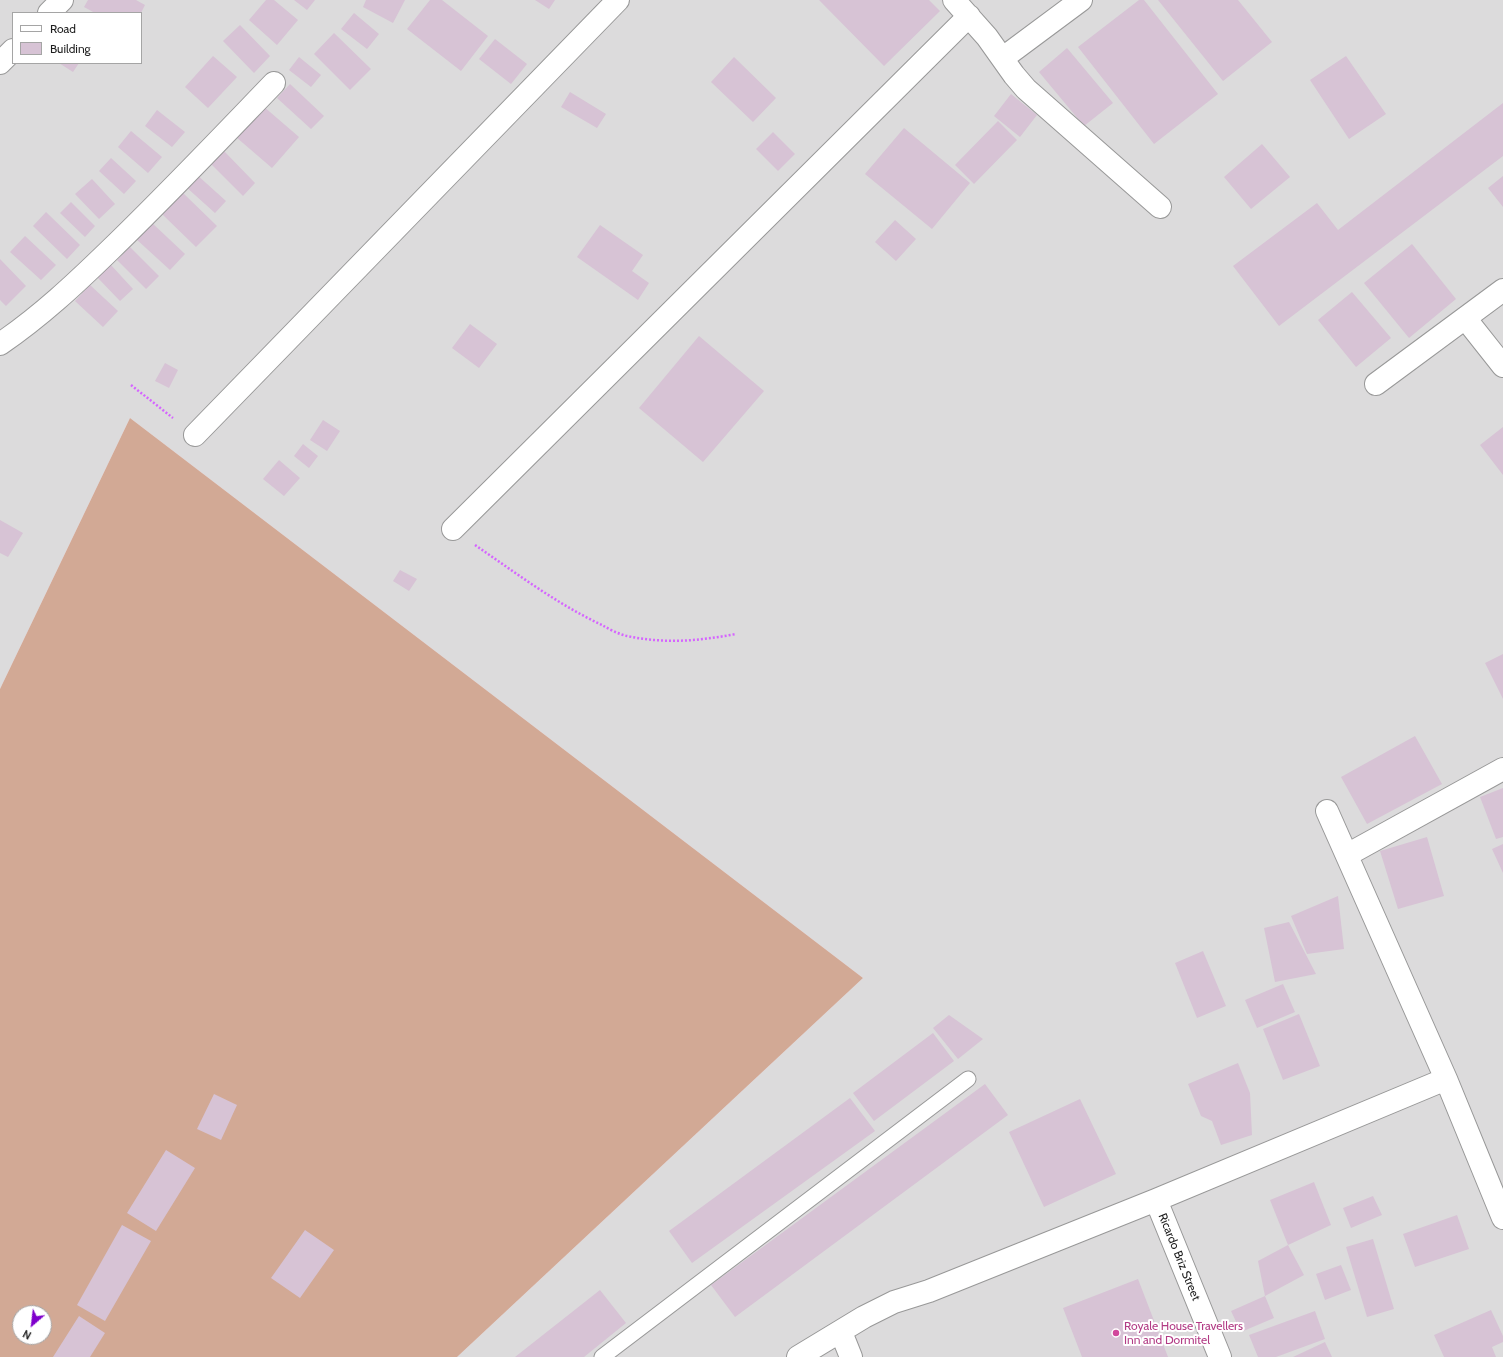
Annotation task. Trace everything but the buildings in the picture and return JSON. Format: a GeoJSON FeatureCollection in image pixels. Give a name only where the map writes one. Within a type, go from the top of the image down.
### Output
{"type":"FeatureCollection","features":[{"type":"Feature","properties":{"kind":"street"},"geometry":{"type":"LineString","coordinates":[[50,12],[62,0]]}},
{"type":"Feature","properties":{"kind":"street"},"geometry":{"type":"LineString","coordinates":[[195,435],[618,0]]}},
{"type":"Feature","properties":{"kind":"street"},"geometry":{"type":"LineString","coordinates":[[954,0],[1003,58],[1014,75],[1026,89],[1160,207]]}},
{"type":"Feature","properties":{"kind":"street"},"geometry":{"type":"LineString","coordinates":[[1003,58],[1081,0]]}},
{"type":"Feature","properties":{"kind":"street"},"geometry":{"type":"LineString","coordinates":[[453,529],[969,16]]}},
{"type":"Feature","properties":{"kind":"street"},"geometry":{"type":"LineString","coordinates":[[0,63],[12,51]]}},
{"type":"Feature","properties":{"kind":"street"},"geometry":{"type":"LineString","coordinates":[[0,344],[28,325],[68,290],[140,221],[274,83]]}},
{"type":"Feature","properties":{"kind":"street"},"geometry":{"type":"LineString","coordinates":[[1376,384],[1503,290]]}},
{"type":"Feature","properties":{"kind":"street"},"geometry":{"type":"LineString","coordinates":[[1465,318],[1503,366]]}},
{"type":"Feature","properties":{"kind":"street"},"geometry":{"type":"LineString","coordinates":[[1347,855],[1503,769]]}},
{"type":"Feature","properties":{"kind":"street"},"geometry":{"type":"LineString","coordinates":[[1327,811],[1446,1078],[1503,1218]]}},
{"type":"Feature","properties":{"kind":"street"},"geometry":{"type":"LineString","coordinates":[[798,1357],[864,1317],[894,1302],[929,1291],[1156,1200],[1446,1078]]}},
{"type":"Feature","properties":{"kind":"street","name":"Ricardo Briz Street"},"geometry":{"type":"LineString","coordinates":[[1156,1200],[1220,1357]]}},
{"type":"Feature","properties":{"kind":"street"},"geometry":{"type":"LineString","coordinates":[[841,1332],[851,1357]]}},
{"type":"Feature","properties":{"kind":"lane"},"geometry":{"type":"LineString","coordinates":[[602,1357],[968,1079]]}},
{"type":"Feature","properties":{"kind":"path"},"geometry":{"type":"LineString","coordinates":[[132,385],[195,435]]}},
{"type":"Feature","properties":{"kind":"path"},"geometry":{"type":"LineString","coordinates":[[453,529],[523,578],[586,618],[625,636],[665,641],[706,640],[736,634]]}},
{"type":"Feature","properties":{"kind":"shaded area"},"geometry":{"type":"Polygon","coordinates":[[[0,0],[1503,0],[1503,1357],[457,1357],[863,978],[130,418],[0,689],[0,0]]]}},
{"type":"Feature","properties":{"kind":"shaded area"},"geometry":{"type":"Polygon","coordinates":[[[130,418],[863,978],[457,1357],[0,1357],[0,689],[130,418]]]}},
{"type":"Feature","properties":{"kind":"place","name":"Royale House Travellers Inn and Dormitel"},"geometry":{"type":"Point","coordinates":[1116,1333]}}]}
